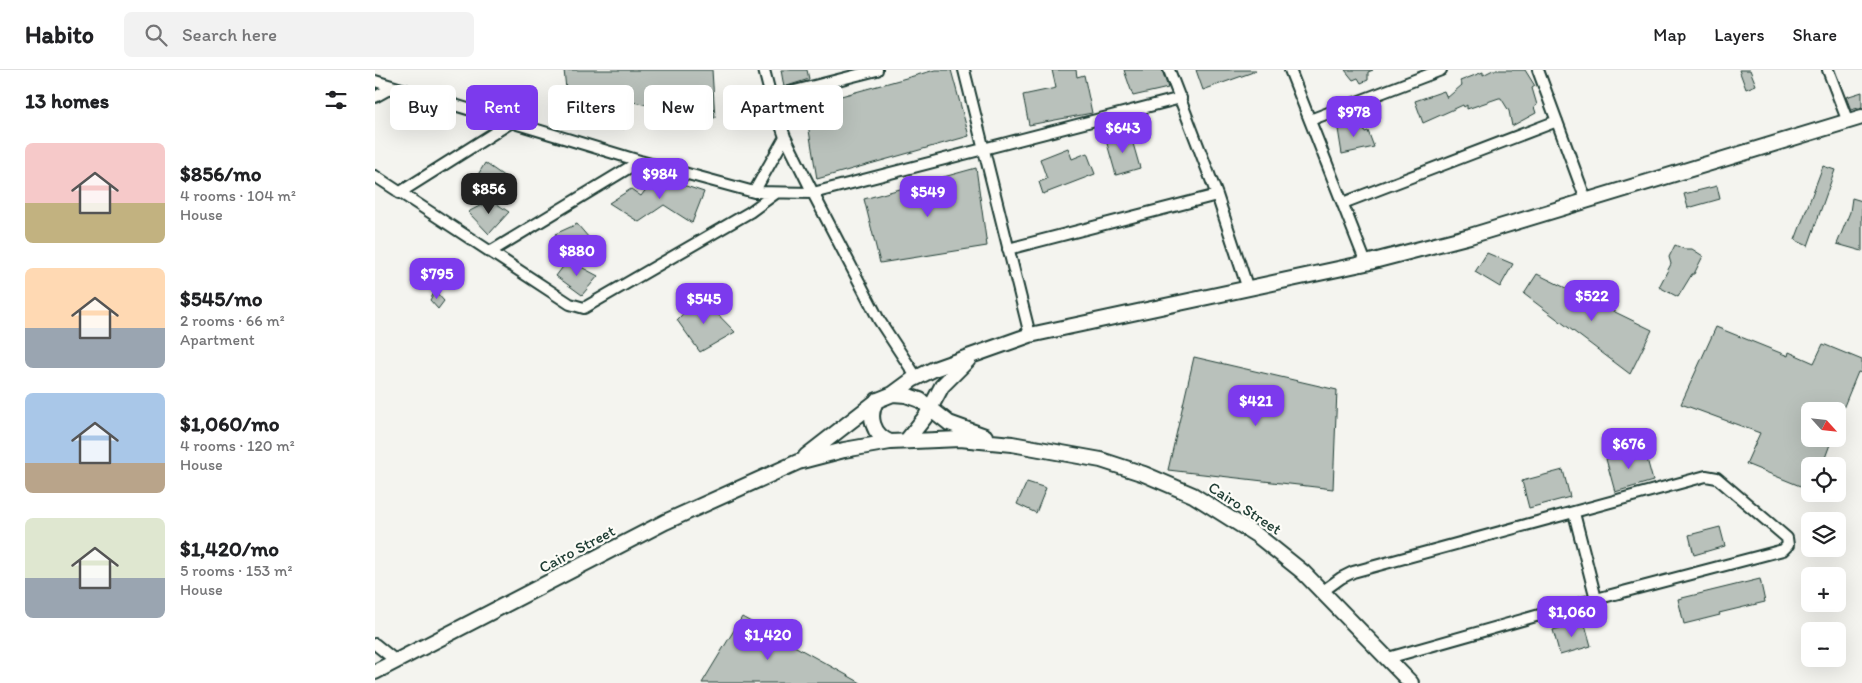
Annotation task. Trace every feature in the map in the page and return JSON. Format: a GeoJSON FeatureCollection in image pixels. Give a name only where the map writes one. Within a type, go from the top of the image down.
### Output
{"type":"FeatureCollection","features":[{"type":"Feature","properties":{"kind":"main road"},"geometry":{"type":"LineString","coordinates":[[893,394],[934,369],[1030,334],[1366,263],[1470,236],[1862,117]]}},
{"type":"Feature","properties":{"kind":"main road"},"geometry":{"type":"LineString","coordinates":[[907,440],[931,408],[941,386],[977,354]]}},
{"type":"Feature","properties":{"kind":"main road","name":"Cairo Street"},"geometry":{"type":"LineString","coordinates":[[797,462],[878,400],[893,394],[913,397],[956,426],[1012,444]]}},
{"type":"Feature","properties":{"kind":"main road"},"geometry":{"type":"LineString","coordinates":[[878,400],[873,410],[874,427],[881,436],[890,442]]}},
{"type":"Feature","properties":{"kind":"main road","name":"Cairo Street"},"geometry":{"type":"LineString","coordinates":[[375,672],[665,522],[797,462],[844,450],[890,442],[960,439],[1012,444],[1101,460],[1144,474],[1185,491],[1259,536],[1323,591],[1411,683]]}},
{"type":"Feature","properties":{"kind":"street"},"geometry":{"type":"LineString","coordinates":[[764,70],[768,85]]}},
{"type":"Feature","properties":{"kind":"street"},"geometry":{"type":"LineString","coordinates":[[818,85],[877,70]]}},
{"type":"Feature","properties":{"kind":"street"},"geometry":{"type":"LineString","coordinates":[[964,70],[1030,334]]}},
{"type":"Feature","properties":{"kind":"street"},"geometry":{"type":"LineString","coordinates":[[1169,70],[1217,195],[1248,289]]}},
{"type":"Feature","properties":{"kind":"street"},"geometry":{"type":"LineString","coordinates":[[1290,70],[1366,263]]}},
{"type":"Feature","properties":{"kind":"street"},"geometry":{"type":"LineString","coordinates":[[1310,120],[1418,74],[1441,70]]}},
{"type":"Feature","properties":{"kind":"street"},"geometry":{"type":"LineString","coordinates":[[1538,70],[1586,200]]}},
{"type":"Feature","properties":{"kind":"street"},"geometry":{"type":"LineString","coordinates":[[1828,70],[1848,122]]}},
{"type":"Feature","properties":{"kind":"street"},"geometry":{"type":"LineString","coordinates":[[375,80],[390,86]]}},
{"type":"Feature","properties":{"kind":"street"},"geometry":{"type":"LineString","coordinates":[[375,97],[390,89]]}},
{"type":"Feature","properties":{"kind":"street"},"geometry":{"type":"LineString","coordinates":[[534,130],[755,192],[813,192],[1181,98]]}},
{"type":"Feature","properties":{"kind":"street"},"geometry":{"type":"LineString","coordinates":[[1343,203],[1557,121]]}},
{"type":"Feature","properties":{"kind":"street"},"geometry":{"type":"LineString","coordinates":[[399,193],[499,130]]}},
{"type":"Feature","properties":{"kind":"street"},"geometry":{"type":"LineString","coordinates":[[783,130],[879,320],[917,378]]}},
{"type":"Feature","properties":{"kind":"street"},"geometry":{"type":"LineString","coordinates":[[755,192],[785,136]]}},
{"type":"Feature","properties":{"kind":"street"},"geometry":{"type":"LineString","coordinates":[[490,252],[640,161]]}},
{"type":"Feature","properties":{"kind":"street"},"geometry":{"type":"LineString","coordinates":[[375,176],[571,304],[584,308],[751,212],[775,193]]}},
{"type":"Feature","properties":{"kind":"street"},"geometry":{"type":"LineString","coordinates":[[1008,249],[1217,195]]}},
{"type":"Feature","properties":{"kind":"street"},"geometry":{"type":"LineString","coordinates":[[1323,591],[1353,572],[1700,477],[1712,476],[1722,481],[1787,538],[1788,545],[1783,550],[1596,599],[1388,658]]}},
{"type":"Feature","properties":{"kind":"street"},"geometry":{"type":"LineString","coordinates":[[1574,513],[1596,599]]}},
{"type":"Feature","properties":{"kind":"street"},"geometry":{"type":"LineString","coordinates":[[375,644],[396,660]]}},
{"type":"Feature","properties":{"kind":"building"},"geometry":{"type":"Polygon","coordinates":[[[564,70],[712,70],[713,85],[644,85],[644,104],[634,102],[634,85],[566,85],[564,70]]]}},
{"type":"Feature","properties":{"kind":"building"},"geometry":{"type":"Polygon","coordinates":[[[781,70],[807,70],[809,79],[790,85],[784,85],[781,70]]]}},
{"type":"Feature","properties":{"kind":"building"},"geometry":{"type":"Polygon","coordinates":[[[935,70],[951,70],[969,136],[817,179],[809,130],[843,130],[843,95],[935,70]]]}},
{"type":"Feature","properties":{"kind":"building"},"geometry":{"type":"Polygon","coordinates":[[[1052,70],[1076,70],[1077,77],[1084,75],[1092,113],[1029,125],[1023,95],[1056,88],[1052,70]]]}},
{"type":"Feature","properties":{"kind":"building"},"geometry":{"type":"Polygon","coordinates":[[[1124,70],[1162,70],[1168,88],[1133,96],[1124,70]]]}},
{"type":"Feature","properties":{"kind":"building"},"geometry":{"type":"Polygon","coordinates":[[[1196,70],[1256,70],[1256,71],[1203,90],[1196,70]]]}},
{"type":"Feature","properties":{"kind":"building"},"geometry":{"type":"Polygon","coordinates":[[[1345,70],[1373,70],[1368,72],[1368,80],[1361,83],[1358,78],[1353,80],[1345,70]]]}},
{"type":"Feature","properties":{"kind":"building"},"geometry":{"type":"Polygon","coordinates":[[[1493,70],[1525,70],[1535,86],[1532,88],[1537,105],[1534,107],[1536,113],[1512,126],[1509,111],[1501,98],[1499,98],[1467,109],[1467,105],[1464,107],[1463,105],[1423,123],[1415,101],[1444,91],[1447,98],[1462,85],[1460,81],[1483,72],[1483,75],[1493,70]]]}},
{"type":"Feature","properties":{"kind":"building"},"geometry":{"type":"Polygon","coordinates":[[[1739,70],[1750,70],[1756,85],[1746,89],[1739,70]]]}},
{"type":"Feature","properties":{"kind":"building"},"geometry":{"type":"Polygon","coordinates":[[[713,86],[715,118],[713,118],[713,86]]]}},
{"type":"Feature","properties":{"kind":"building"},"geometry":{"type":"Polygon","coordinates":[[[1862,92],[1862,107],[1851,110],[1846,97],[1862,92]]]}},
{"type":"Feature","properties":{"kind":"building"},"geometry":{"type":"Polygon","coordinates":[[[1361,120],[1365,132],[1368,131],[1374,147],[1342,154],[1338,129],[1361,120]]]}},
{"type":"Feature","properties":{"kind":"building"},"geometry":{"type":"Polygon","coordinates":[[[1130,133],[1140,168],[1116,175],[1106,140],[1130,133]]]}},
{"type":"Feature","properties":{"kind":"building"},"geometry":{"type":"Polygon","coordinates":[[[1068,148],[1072,159],[1087,153],[1095,174],[1043,194],[1039,182],[1047,179],[1040,159],[1068,148]]]}},
{"type":"Feature","properties":{"kind":"building"},"geometry":{"type":"Polygon","coordinates":[[[485,163],[511,181],[488,196],[473,183],[485,163]]]}},
{"type":"Feature","properties":{"kind":"building"},"geometry":{"type":"Polygon","coordinates":[[[1823,166],[1835,170],[1808,246],[1795,240],[1823,166]]]}},
{"type":"Feature","properties":{"kind":"building"},"geometry":{"type":"Polygon","coordinates":[[[976,168],[987,246],[880,263],[864,199],[976,168]]]}},
{"type":"Feature","properties":{"kind":"building"},"geometry":{"type":"Polygon","coordinates":[[[656,176],[704,192],[692,223],[664,205],[639,222],[609,203],[631,189],[641,196],[656,176]]]}},
{"type":"Feature","properties":{"kind":"building"},"geometry":{"type":"Polygon","coordinates":[[[1717,186],[1720,199],[1688,208],[1684,194],[1717,186]]]}},
{"type":"Feature","properties":{"kind":"building"},"geometry":{"type":"Polygon","coordinates":[[[1852,198],[1862,201],[1862,251],[1837,244],[1850,212],[1852,198]]]}},
{"type":"Feature","properties":{"kind":"building"},"geometry":{"type":"Polygon","coordinates":[[[491,200],[509,212],[489,234],[468,212],[491,200]]]}},
{"type":"Feature","properties":{"kind":"building"},"geometry":{"type":"Polygon","coordinates":[[[577,224],[596,246],[573,259],[555,234],[577,224]]]}},
{"type":"Feature","properties":{"kind":"building"},"geometry":{"type":"Polygon","coordinates":[[[1675,245],[1684,249],[1692,249],[1703,256],[1694,274],[1692,274],[1678,297],[1659,287],[1671,264],[1669,257],[1675,245]]]}},
{"type":"Feature","properties":{"kind":"building"},"geometry":{"type":"Polygon","coordinates":[[[1487,253],[1513,264],[1500,287],[1475,272],[1487,253]]]}},
{"type":"Feature","properties":{"kind":"building"},"geometry":{"type":"Polygon","coordinates":[[[568,260],[598,276],[582,295],[556,276],[568,260]]]}},
{"type":"Feature","properties":{"kind":"building"},"geometry":{"type":"Polygon","coordinates":[[[1537,274],[1652,330],[1630,374],[1524,294],[1537,274]]]}},
{"type":"Feature","properties":{"kind":"building"},"geometry":{"type":"Polygon","coordinates":[[[435,291],[444,301],[438,309],[430,300],[435,291]]]}},
{"type":"Feature","properties":{"kind":"building"},"geometry":{"type":"Polygon","coordinates":[[[700,296],[735,332],[700,352],[677,320],[700,296]]]}},
{"type":"Feature","properties":{"kind":"building"},"geometry":{"type":"Polygon","coordinates":[[[1716,327],[1788,356],[1789,352],[1814,363],[1823,344],[1862,360],[1862,373],[1858,372],[1846,402],[1801,402],[1801,448],[1829,448],[1825,457],[1801,457],[1801,486],[1746,464],[1760,433],[1681,404],[1716,327]]]}},
{"type":"Feature","properties":{"kind":"building"},"geometry":{"type":"Polygon","coordinates":[[[1194,357],[1337,390],[1333,489],[1168,470],[1194,357]]]}},
{"type":"Feature","properties":{"kind":"building"},"geometry":{"type":"Polygon","coordinates":[[[1644,448],[1653,481],[1615,492],[1606,459],[1644,448]]]}},
{"type":"Feature","properties":{"kind":"building"},"geometry":{"type":"Polygon","coordinates":[[[1563,470],[1570,497],[1529,508],[1522,481],[1563,470]]]}},
{"type":"Feature","properties":{"kind":"building"},"geometry":{"type":"Polygon","coordinates":[[[1027,482],[1046,488],[1036,513],[1017,504],[1027,482]]]}},
{"type":"Feature","properties":{"kind":"building"},"geometry":{"type":"Polygon","coordinates":[[[1720,527],[1725,546],[1694,555],[1689,535],[1720,527]]]}},
{"type":"Feature","properties":{"kind":"building"},"geometry":{"type":"Polygon","coordinates":[[[1760,579],[1765,602],[1684,624],[1678,599],[1760,579]]]}},
{"type":"Feature","properties":{"kind":"building"},"geometry":{"type":"Polygon","coordinates":[[[742,617],[861,683],[702,683],[742,617]]]}},
{"type":"Feature","properties":{"kind":"building"},"geometry":{"type":"Polygon","coordinates":[[[1584,621],[1591,646],[1560,655],[1553,630],[1584,621]]]}}]}
